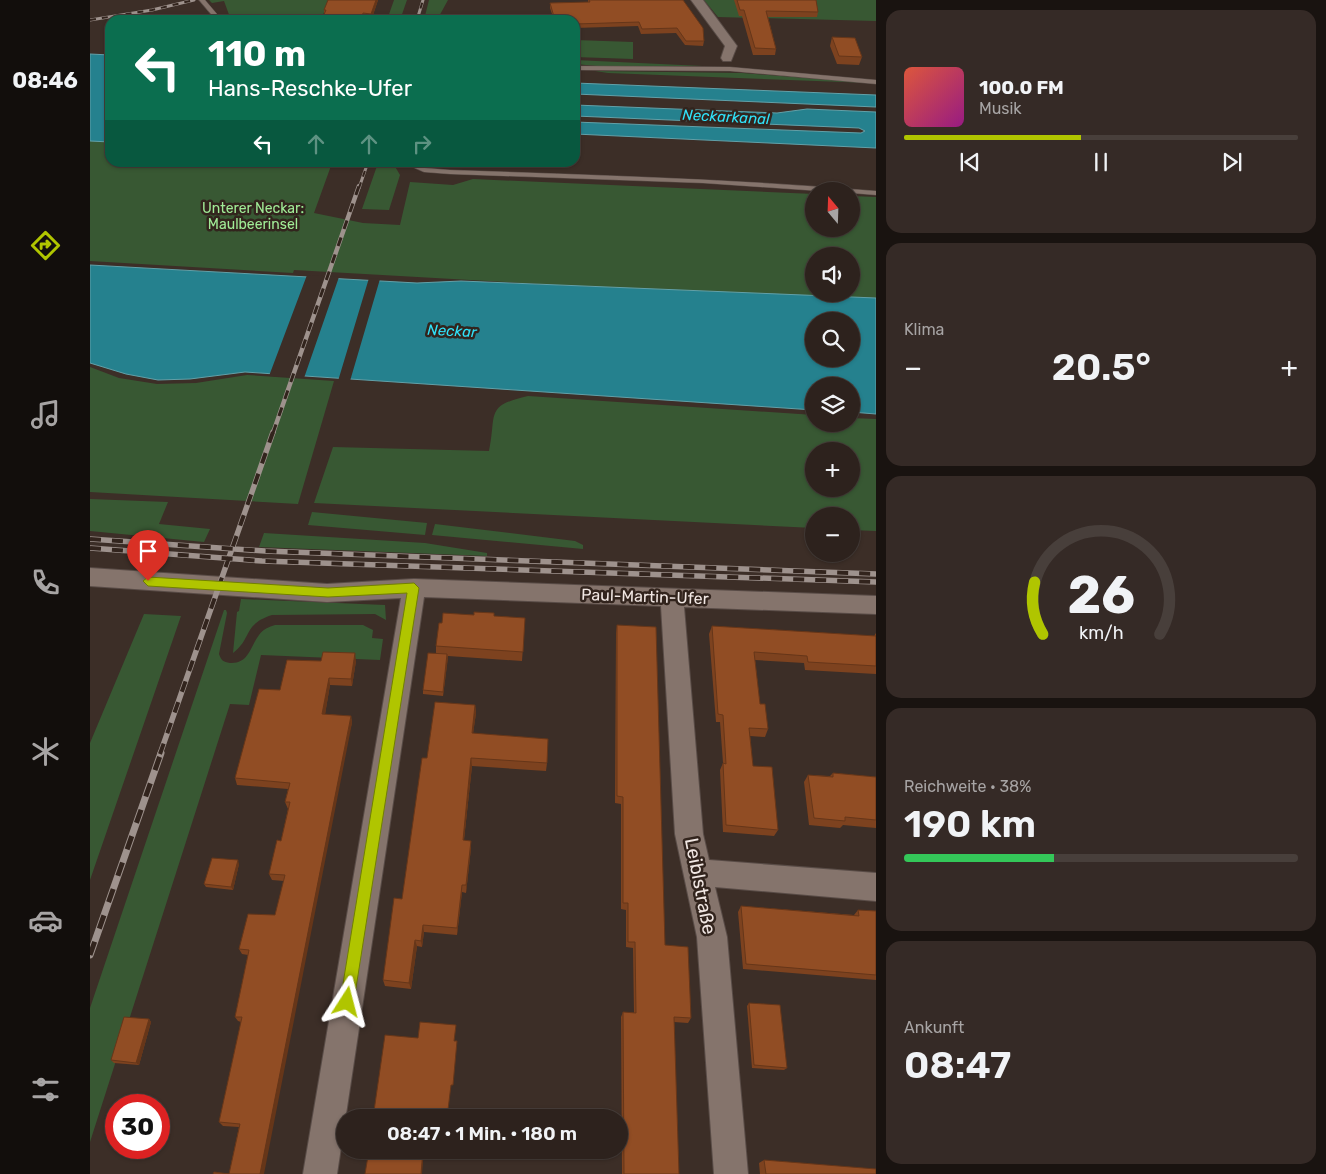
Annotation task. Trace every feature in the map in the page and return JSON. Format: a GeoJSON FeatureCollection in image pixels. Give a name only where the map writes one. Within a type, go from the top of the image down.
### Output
{"type":"FeatureCollection","features":[{"type":"Feature","properties":{"kind":"street"},"geometry":{"type":"LineString","coordinates":[[697,0],[731,46],[728,64]]}},
{"type":"Feature","properties":{"kind":"street","name":"Paul-Martin-Ufer"},"geometry":{"type":"LineString","coordinates":[[90,577],[328,593],[414,588],[876,605]]}},
{"type":"Feature","properties":{"kind":"street"},"geometry":{"type":"LineString","coordinates":[[320,1174],[414,588]]}},
{"type":"Feature","properties":{"kind":"street","name":"Leiblstraße"},"geometry":{"type":"LineString","coordinates":[[672,597],[689,834],[712,937],[730,1174]]}},
{"type":"Feature","properties":{"kind":"street"},"geometry":{"type":"LineString","coordinates":[[698,872],[876,888]]}},
{"type":"Feature","properties":{"kind":"lane"},"geometry":{"type":"LineString","coordinates":[[202,0],[215,15]]}},
{"type":"Feature","properties":{"kind":"lane"},"geometry":{"type":"LineString","coordinates":[[580,68],[728,64],[876,82]]}},
{"type":"Feature","properties":{"kind":"lane"},"geometry":{"type":"LineString","coordinates":[[416,167],[424,170],[446,172],[703,181],[805,188]]}},
{"type":"Feature","properties":{"kind":"lane"},"geometry":{"type":"LineString","coordinates":[[860,192],[876,193]]}},
{"type":"Feature","properties":{"kind":"green space"},"geometry":{"type":"Polygon","coordinates":[[[209,0],[329,0],[323,15],[229,15],[224,1],[212,3],[209,0]]]}},
{"type":"Feature","properties":{"kind":"green space"},"geometry":{"type":"Polygon","coordinates":[[[394,0],[407,0],[402,15],[389,15],[394,0]]]}},
{"type":"Feature","properties":{"kind":"green space"},"geometry":{"type":"Polygon","coordinates":[[[429,0],[448,0],[440,15],[425,15],[429,0]]]}},
{"type":"Feature","properties":{"kind":"green space"},"geometry":{"type":"Polygon","coordinates":[[[704,0],[876,0],[876,21],[718,17],[704,0]]]}},
{"type":"Feature","properties":{"kind":"green space"},"geometry":{"type":"Polygon","coordinates":[[[580,40],[633,42],[633,59],[580,57],[580,40]]]}},
{"type":"Feature","properties":{"kind":"green space"},"geometry":{"type":"Polygon","coordinates":[[[580,60],[703,66],[580,64],[580,60]]]}},
{"type":"Feature","properties":{"kind":"green space"},"geometry":{"type":"Polygon","coordinates":[[[595,71],[742,73],[870,83],[608,73],[595,71]]]}},
{"type":"Feature","properties":{"kind":"green space","name":"Unterer Neckar: Maulbeerinsel"},"geometry":{"type":"Polygon","coordinates":[[[90,138],[105,138],[105,167],[331,167],[314,213],[363,223],[400,225],[410,182],[453,185],[473,179],[805,194],[805,238],[860,238],[860,196],[876,197],[876,303],[858,302],[860,302],[860,247],[805,247],[805,299],[294,270],[293,273],[90,261],[90,138]]]}},
{"type":"Feature","properties":{"kind":"green space"},"geometry":{"type":"Polygon","coordinates":[[[377,167],[395,167],[400,175],[389,210],[362,209],[377,167]]]}},
{"type":"Feature","properties":{"kind":"green space"},"geometry":{"type":"Polygon","coordinates":[[[90,367],[119,378],[157,384],[196,383],[247,375],[334,381],[298,504],[90,492],[90,367]]]}},
{"type":"Feature","properties":{"kind":"green space"},"geometry":{"type":"Polygon","coordinates":[[[528,396],[805,414],[805,432],[860,432],[860,418],[876,419],[876,531],[860,530],[860,507],[805,507],[805,528],[314,503],[333,447],[489,451],[495,413],[504,404],[528,396]]]}},
{"type":"Feature","properties":{"kind":"green space"},"geometry":{"type":"Polygon","coordinates":[[[90,499],[168,502],[159,524],[210,529],[204,542],[90,531],[90,499]]]}},
{"type":"Feature","properties":{"kind":"green space"},"geometry":{"type":"Polygon","coordinates":[[[312,512],[427,523],[425,535],[308,525],[312,512]]]}},
{"type":"Feature","properties":{"kind":"green space"},"geometry":{"type":"Polygon","coordinates":[[[435,524],[575,541],[583,545],[583,549],[432,535],[435,524]]]}},
{"type":"Feature","properties":{"kind":"green space"},"geometry":{"type":"Polygon","coordinates":[[[264,533],[425,543],[487,553],[487,556],[259,547],[264,533]]]}},
{"type":"Feature","properties":{"kind":"green space"},"geometry":{"type":"Polygon","coordinates":[[[241,599],[385,605],[386,620],[375,614],[272,615],[256,623],[239,648],[233,653],[237,612],[239,611],[241,599]]]}},
{"type":"Feature","properties":{"kind":"green space"},"geometry":{"type":"Polygon","coordinates":[[[224,610],[227,613],[219,654],[222,659],[230,663],[236,663],[245,658],[261,633],[266,628],[275,625],[363,625],[373,630],[372,638],[383,639],[380,660],[261,655],[249,705],[230,704],[90,1142],[90,1008],[224,610]]]}},
{"type":"Feature","properties":{"kind":"green space"},"geometry":{"type":"Polygon","coordinates":[[[144,614],[181,616],[90,880],[90,743],[144,614]]]}},
{"type":"Feature","properties":{"kind":"water"},"geometry":{"type":"Polygon","coordinates":[[[90,54],[105,55],[105,142],[90,141],[90,54]]]}},
{"type":"Feature","properties":{"kind":"water"},"geometry":{"type":"Polygon","coordinates":[[[580,83],[876,95],[876,107],[580,94],[580,83]]]}},
{"type":"Feature","properties":{"kind":"water","name":"Neckarkanal"},"geometry":{"type":"Polygon","coordinates":[[[580,105],[777,113],[807,109],[876,112],[876,148],[580,134],[580,122],[861,133],[865,131],[859,128],[580,116],[580,105]]]}},
{"type":"Feature","properties":{"kind":"water","name":"Neckar"},"geometry":{"type":"Polygon","coordinates":[[[90,265],[417,283],[461,281],[805,295],[805,302],[860,302],[860,297],[876,298],[876,414],[860,413],[860,377],[805,377],[805,409],[245,372],[190,379],[158,380],[126,374],[90,363],[90,265]]]}},
{"type":"Feature","properties":{"kind":"pier"},"geometry":{"type":"Polygon","coordinates":[[[307,275],[339,277],[304,378],[269,376],[307,275]]]}},
{"type":"Feature","properties":{"kind":"pier"},"geometry":{"type":"Polygon","coordinates":[[[369,278],[380,279],[350,381],[338,381],[369,278]]]}},
{"type":"Feature","properties":{"kind":"building"},"geometry":{"type":"Polygon","coordinates":[[[328,0],[376,0],[371,14],[324,15],[326,10],[324,10],[328,0]]]}},
{"type":"Feature","properties":{"kind":"building"},"geometry":{"type":"Polygon","coordinates":[[[589,0],[683,0],[703,28],[704,41],[686,41],[677,28],[642,29],[639,22],[580,24],[580,15],[554,15],[550,3],[590,2],[589,0]]]}},
{"type":"Feature","properties":{"kind":"building"},"geometry":{"type":"Polygon","coordinates":[[[737,0],[816,0],[818,12],[766,11],[776,49],[755,48],[744,10],[740,10],[737,0]]]}},
{"type":"Feature","properties":{"kind":"building"},"geometry":{"type":"Polygon","coordinates":[[[832,37],[855,38],[862,57],[839,56],[832,37]]]}},
{"type":"Feature","properties":{"kind":"building"},"geometry":{"type":"Polygon","coordinates":[[[474,612],[494,613],[494,616],[525,618],[523,652],[436,646],[439,623],[442,623],[443,613],[474,615],[474,612]]]}},
{"type":"Feature","properties":{"kind":"building"},"geometry":{"type":"Polygon","coordinates":[[[617,625],[656,627],[665,945],[688,947],[691,1018],[674,1017],[679,1174],[624,1174],[624,1159],[628,1159],[628,1109],[624,1109],[623,1012],[636,1013],[635,942],[628,942],[628,903],[623,903],[623,797],[617,796],[617,625]]]}},
{"type":"Feature","properties":{"kind":"building"},"geometry":{"type":"Polygon","coordinates":[[[712,626],[876,636],[876,666],[808,662],[807,656],[754,652],[760,704],[765,704],[768,729],[749,728],[753,766],[772,767],[778,830],[726,825],[723,763],[726,764],[723,715],[718,714],[712,626]]]}},
{"type":"Feature","properties":{"kind":"building"},"geometry":{"type":"Polygon","coordinates":[[[323,652],[355,653],[351,679],[329,678],[322,714],[351,716],[260,1174],[229,1174],[240,1124],[219,1122],[242,1017],[235,1017],[249,950],[239,949],[248,914],[275,915],[285,875],[269,874],[277,840],[281,841],[290,802],[285,802],[290,783],[235,778],[259,689],[280,690],[287,660],[321,661],[323,652]]]}},
{"type":"Feature","properties":{"kind":"building"},"geometry":{"type":"Polygon","coordinates":[[[428,653],[447,654],[443,692],[423,690],[428,653]]]}},
{"type":"Feature","properties":{"kind":"building"},"geometry":{"type":"Polygon","coordinates":[[[435,702],[475,705],[472,733],[548,739],[547,763],[471,758],[463,840],[471,841],[466,885],[462,885],[457,928],[423,925],[421,941],[415,940],[409,983],[383,980],[394,898],[402,899],[422,758],[427,758],[435,702]]]}},
{"type":"Feature","properties":{"kind":"building"},"geometry":{"type":"Polygon","coordinates":[[[833,773],[876,777],[876,820],[845,817],[845,821],[814,818],[808,775],[833,777],[833,773]]]}},
{"type":"Feature","properties":{"kind":"building"},"geometry":{"type":"Polygon","coordinates":[[[212,858],[238,860],[231,887],[204,884],[212,858]]]}},
{"type":"Feature","properties":{"kind":"building"},"geometry":{"type":"Polygon","coordinates":[[[741,906],[859,916],[858,910],[876,911],[876,975],[746,964],[741,906]]]}},
{"type":"Feature","properties":{"kind":"building"},"geometry":{"type":"Polygon","coordinates":[[[749,1003],[780,1005],[787,1068],[754,1065],[749,1003]]]}},
{"type":"Feature","properties":{"kind":"building"},"geometry":{"type":"Polygon","coordinates":[[[124,1017],[149,1019],[136,1063],[111,1060],[124,1017]]]}},
{"type":"Feature","properties":{"kind":"building"},"geometry":{"type":"Polygon","coordinates":[[[420,1022],[456,1025],[454,1041],[457,1041],[453,1085],[451,1085],[448,1109],[374,1109],[385,1035],[418,1038],[420,1022]]]}},
{"type":"Feature","properties":{"kind":"building"},"geometry":{"type":"Polygon","coordinates":[[[368,1159],[422,1159],[421,1174],[365,1174],[368,1159]]]}},
{"type":"Feature","properties":{"kind":"building"},"geometry":{"type":"Polygon","coordinates":[[[764,1160],[876,1169],[876,1174],[766,1174],[764,1160]]]}},
{"type":"Feature","properties":{"kind":"building"},"geometry":{"type":"Polygon","coordinates":[[[214,1172],[229,1174],[213,1174],[214,1172]]]}},
{"type":"Feature","properties":{"kind":"railway"},"geometry":{"type":"LineString","coordinates":[[121,15],[194,0]]}},
{"type":"Feature","properties":{"kind":"railway"},"geometry":{"type":"LineString","coordinates":[[418,15],[423,0]]}},
{"type":"Feature","properties":{"kind":"railway"},"geometry":{"type":"LineString","coordinates":[[90,20],[105,18]]}},
{"type":"Feature","properties":{"kind":"railway"},"geometry":{"type":"LineString","coordinates":[[359,188],[366,167]]}},
{"type":"Feature","properties":{"kind":"railway"},"geometry":{"type":"LineString","coordinates":[[273,433],[359,186]]}},
{"type":"Feature","properties":{"kind":"railway"},"geometry":{"type":"LineString","coordinates":[[232,549],[273,432]]}},
{"type":"Feature","properties":{"kind":"railway"},"geometry":{"type":"LineString","coordinates":[[90,539],[232,549]]}},
{"type":"Feature","properties":{"kind":"railway"},"geometry":{"type":"LineString","coordinates":[[90,548],[229,558]]}},
{"type":"Feature","properties":{"kind":"railway"},"geometry":{"type":"LineString","coordinates":[[229,558],[232,549]]}},
{"type":"Feature","properties":{"kind":"railway"},"geometry":{"type":"LineString","coordinates":[[232,549],[876,574]]}},
{"type":"Feature","properties":{"kind":"railway"},"geometry":{"type":"LineString","coordinates":[[160,754],[229,558]]}},
{"type":"Feature","properties":{"kind":"railway"},"geometry":{"type":"LineString","coordinates":[[229,558],[876,582]]}},
{"type":"Feature","properties":{"kind":"railway"},"geometry":{"type":"LineString","coordinates":[[90,955],[161,753]]}},
{"type":"Feature","properties":{"kind":"route"},"geometry":{"type":"LineString","coordinates":[[148,581],[328,593],[414,588],[347,1002]]}}]}
